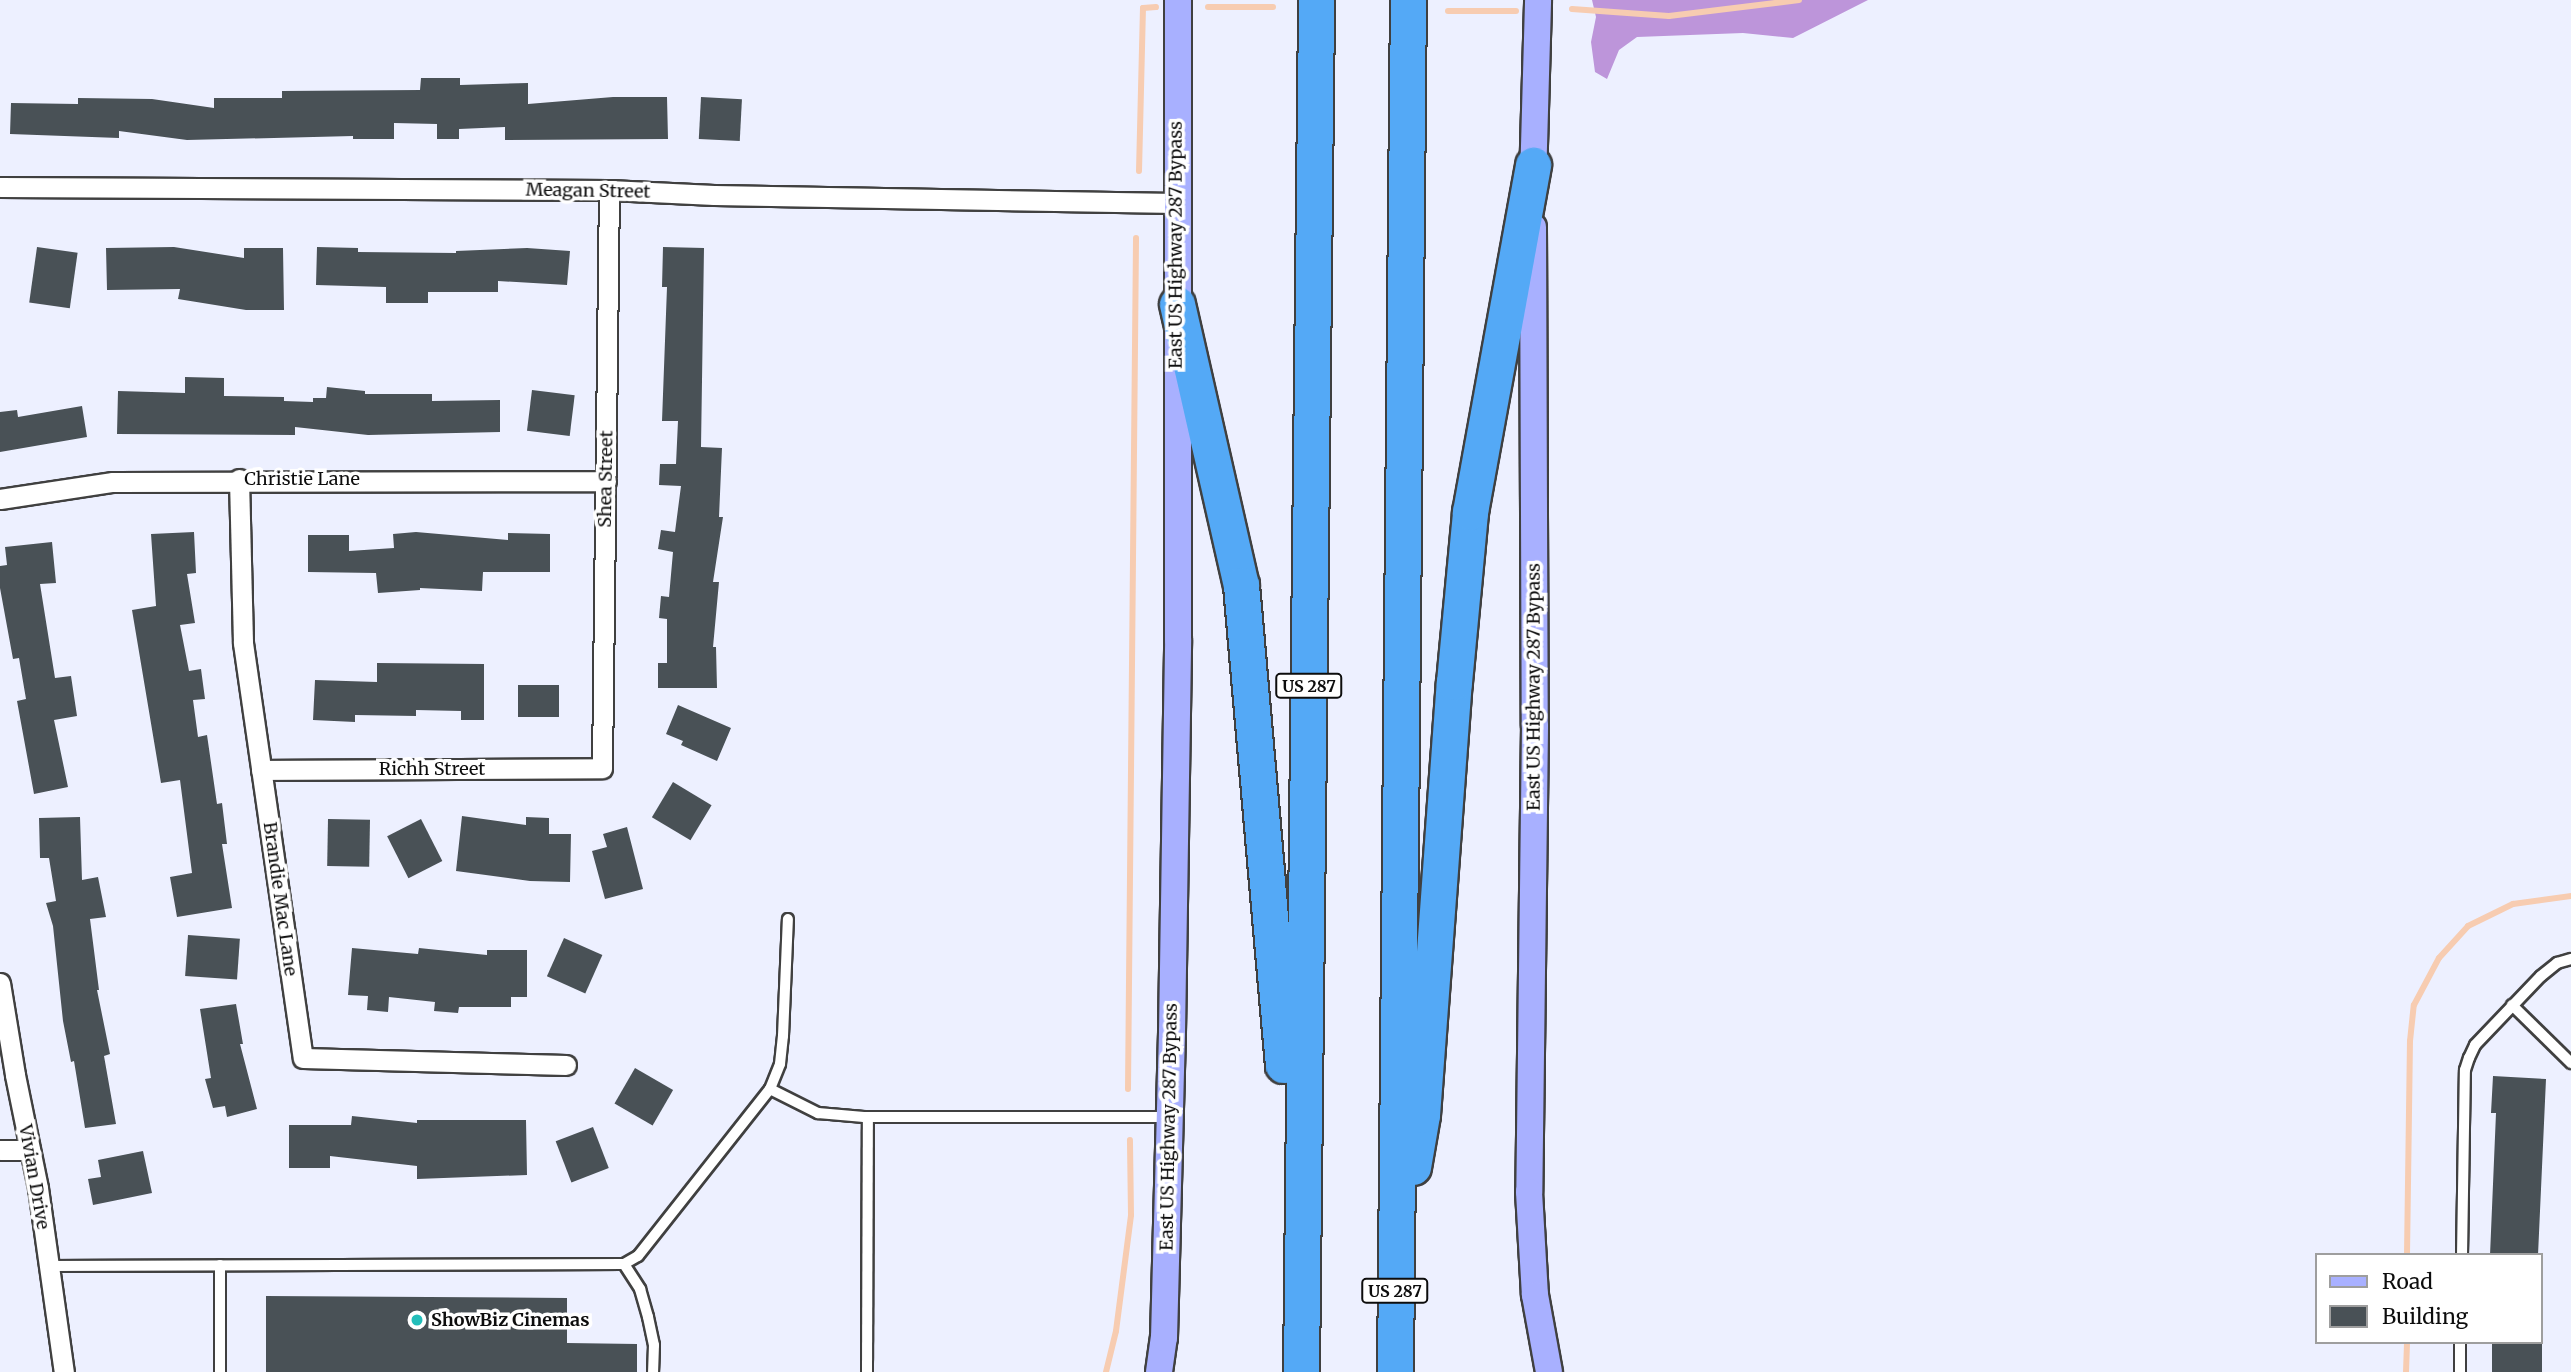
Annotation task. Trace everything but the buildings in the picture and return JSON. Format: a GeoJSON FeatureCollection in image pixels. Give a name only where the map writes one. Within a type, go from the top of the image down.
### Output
{"type":"FeatureCollection","features":[{"type":"Feature","properties":{"kind":"highway","name":"US 287"},"geometry":{"type":"LineString","coordinates":[[1301,1372],[1316,0]]}},
{"type":"Feature","properties":{"kind":"highway","name":"US 287"},"geometry":{"type":"LineString","coordinates":[[1395,1372],[1408,0]]}},
{"type":"Feature","properties":{"kind":"highway"},"geometry":{"type":"LineString","coordinates":[[1396,1210],[1415,1161],[1422,1115],[1454,682],[1470,512],[1533,164]]}},
{"type":"Feature","properties":{"kind":"highway"},"geometry":{"type":"LineString","coordinates":[[1177,304],[1241,584],[1247,640],[1283,1060],[1285,1372]]}},
{"type":"Feature","properties":{"kind":"main road","name":"East US Highway 287 Bypass"},"geometry":{"type":"LineString","coordinates":[[1159,1372],[1164,1338],[1170,1118],[1178,640],[1178,0]]}},
{"type":"Feature","properties":{"kind":"main road","name":"East US Highway 287 Bypass"},"geometry":{"type":"LineString","coordinates":[[1538,0],[1533,164],[1535,726],[1529,1192],[1535,1295],[1549,1372]]}},
{"type":"Feature","properties":{"kind":"street","name":"Meagan Street"},"geometry":{"type":"LineString","coordinates":[[0,187],[608,190],[714,195],[1176,203]]}},
{"type":"Feature","properties":{"kind":"street","name":"Shea Street"},"geometry":{"type":"LineString","coordinates":[[602,768],[608,190]]}},
{"type":"Feature","properties":{"kind":"street","name":"Christie Lane"},"geometry":{"type":"LineString","coordinates":[[0,499],[113,482],[239,479],[606,481]]}},
{"type":"Feature","properties":{"kind":"street","name":"Brandie Mac Lane"},"geometry":{"type":"LineString","coordinates":[[239,479],[243,643],[303,1058],[566,1065]]}},
{"type":"Feature","properties":{"kind":"street","name":"Richh Street"},"geometry":{"type":"LineString","coordinates":[[261,770],[602,768]]}},
{"type":"Feature","properties":{"kind":"street","name":"Vivian Drive"},"geometry":{"type":"LineString","coordinates":[[0,983],[30,1150],[64,1372]]}},
{"type":"Feature","properties":{"kind":"street"},"geometry":{"type":"LineString","coordinates":[[0,1150],[30,1150]]}},
{"type":"Feature","properties":{"kind":"lane"},"geometry":{"type":"LineString","coordinates":[[49,1266],[624,1264],[638,1256],[770,1089],[780,1064],[783,1037],[788,919]]}},
{"type":"Feature","properties":{"kind":"lane"},"geometry":{"type":"LineString","coordinates":[[2462,1253],[2465,1070],[2475,1045],[2512,1005],[2557,963],[2571,959]]}},
{"type":"Feature","properties":{"kind":"lane"},"geometry":{"type":"LineString","coordinates":[[2512,1005],[2571,1063]]}},
{"type":"Feature","properties":{"kind":"lane"},"geometry":{"type":"LineString","coordinates":[[770,1089],[818,1113],[869,1117],[1170,1118]]}},
{"type":"Feature","properties":{"kind":"lane"},"geometry":{"type":"LineString","coordinates":[[867,1372],[869,1117]]}},
{"type":"Feature","properties":{"kind":"lane"},"geometry":{"type":"LineString","coordinates":[[624,1264],[640,1289],[648,1317],[654,1345],[653,1372]]}},
{"type":"Feature","properties":{"kind":"lane"},"geometry":{"type":"LineString","coordinates":[[220,1265],[220,1372]]}},
{"type":"Feature","properties":{"kind":"lane"},"geometry":{"type":"LineString","coordinates":[[2460,1344],[2460,1372]]}},
{"type":"Feature","properties":{"kind":"shaded area"},"geometry":{"type":"Polygon","coordinates":[[[1592,0],[1868,0],[1793,38],[1743,33],[1637,37],[1619,50],[1607,79],[1595,72],[1591,42],[1596,17],[1592,0]]]}},
{"type":"Feature","properties":{"kind":"waterway"},"geometry":{"type":"LineString","coordinates":[[1572,9],[1669,16],[1799,0]]}},
{"type":"Feature","properties":{"kind":"waterway"},"geometry":{"type":"LineString","coordinates":[[1139,171],[1143,8],[1156,7]]}},
{"type":"Feature","properties":{"kind":"waterway"},"geometry":{"type":"LineString","coordinates":[[1208,7],[1273,7]]}},
{"type":"Feature","properties":{"kind":"waterway"},"geometry":{"type":"LineString","coordinates":[[1448,11],[1516,11]]}},
{"type":"Feature","properties":{"kind":"waterway"},"geometry":{"type":"LineString","coordinates":[[1128,1089],[1136,238]]}},
{"type":"Feature","properties":{"kind":"waterway"},"geometry":{"type":"LineString","coordinates":[[2407,1253],[2410,1041],[2414,1005],[2439,958],[2468,926],[2513,904],[2571,896]]}},
{"type":"Feature","properties":{"kind":"waterway"},"geometry":{"type":"LineString","coordinates":[[1106,1372],[1116,1331],[1131,1215],[1130,1140]]}},
{"type":"Feature","properties":{"kind":"waterway"},"geometry":{"type":"LineString","coordinates":[[2406,1372],[2407,1344]]}},
{"type":"Feature","properties":{"kind":"place","name":"ShowBiz Cinemas"},"geometry":{"type":"Point","coordinates":[417,1320]}}]}
